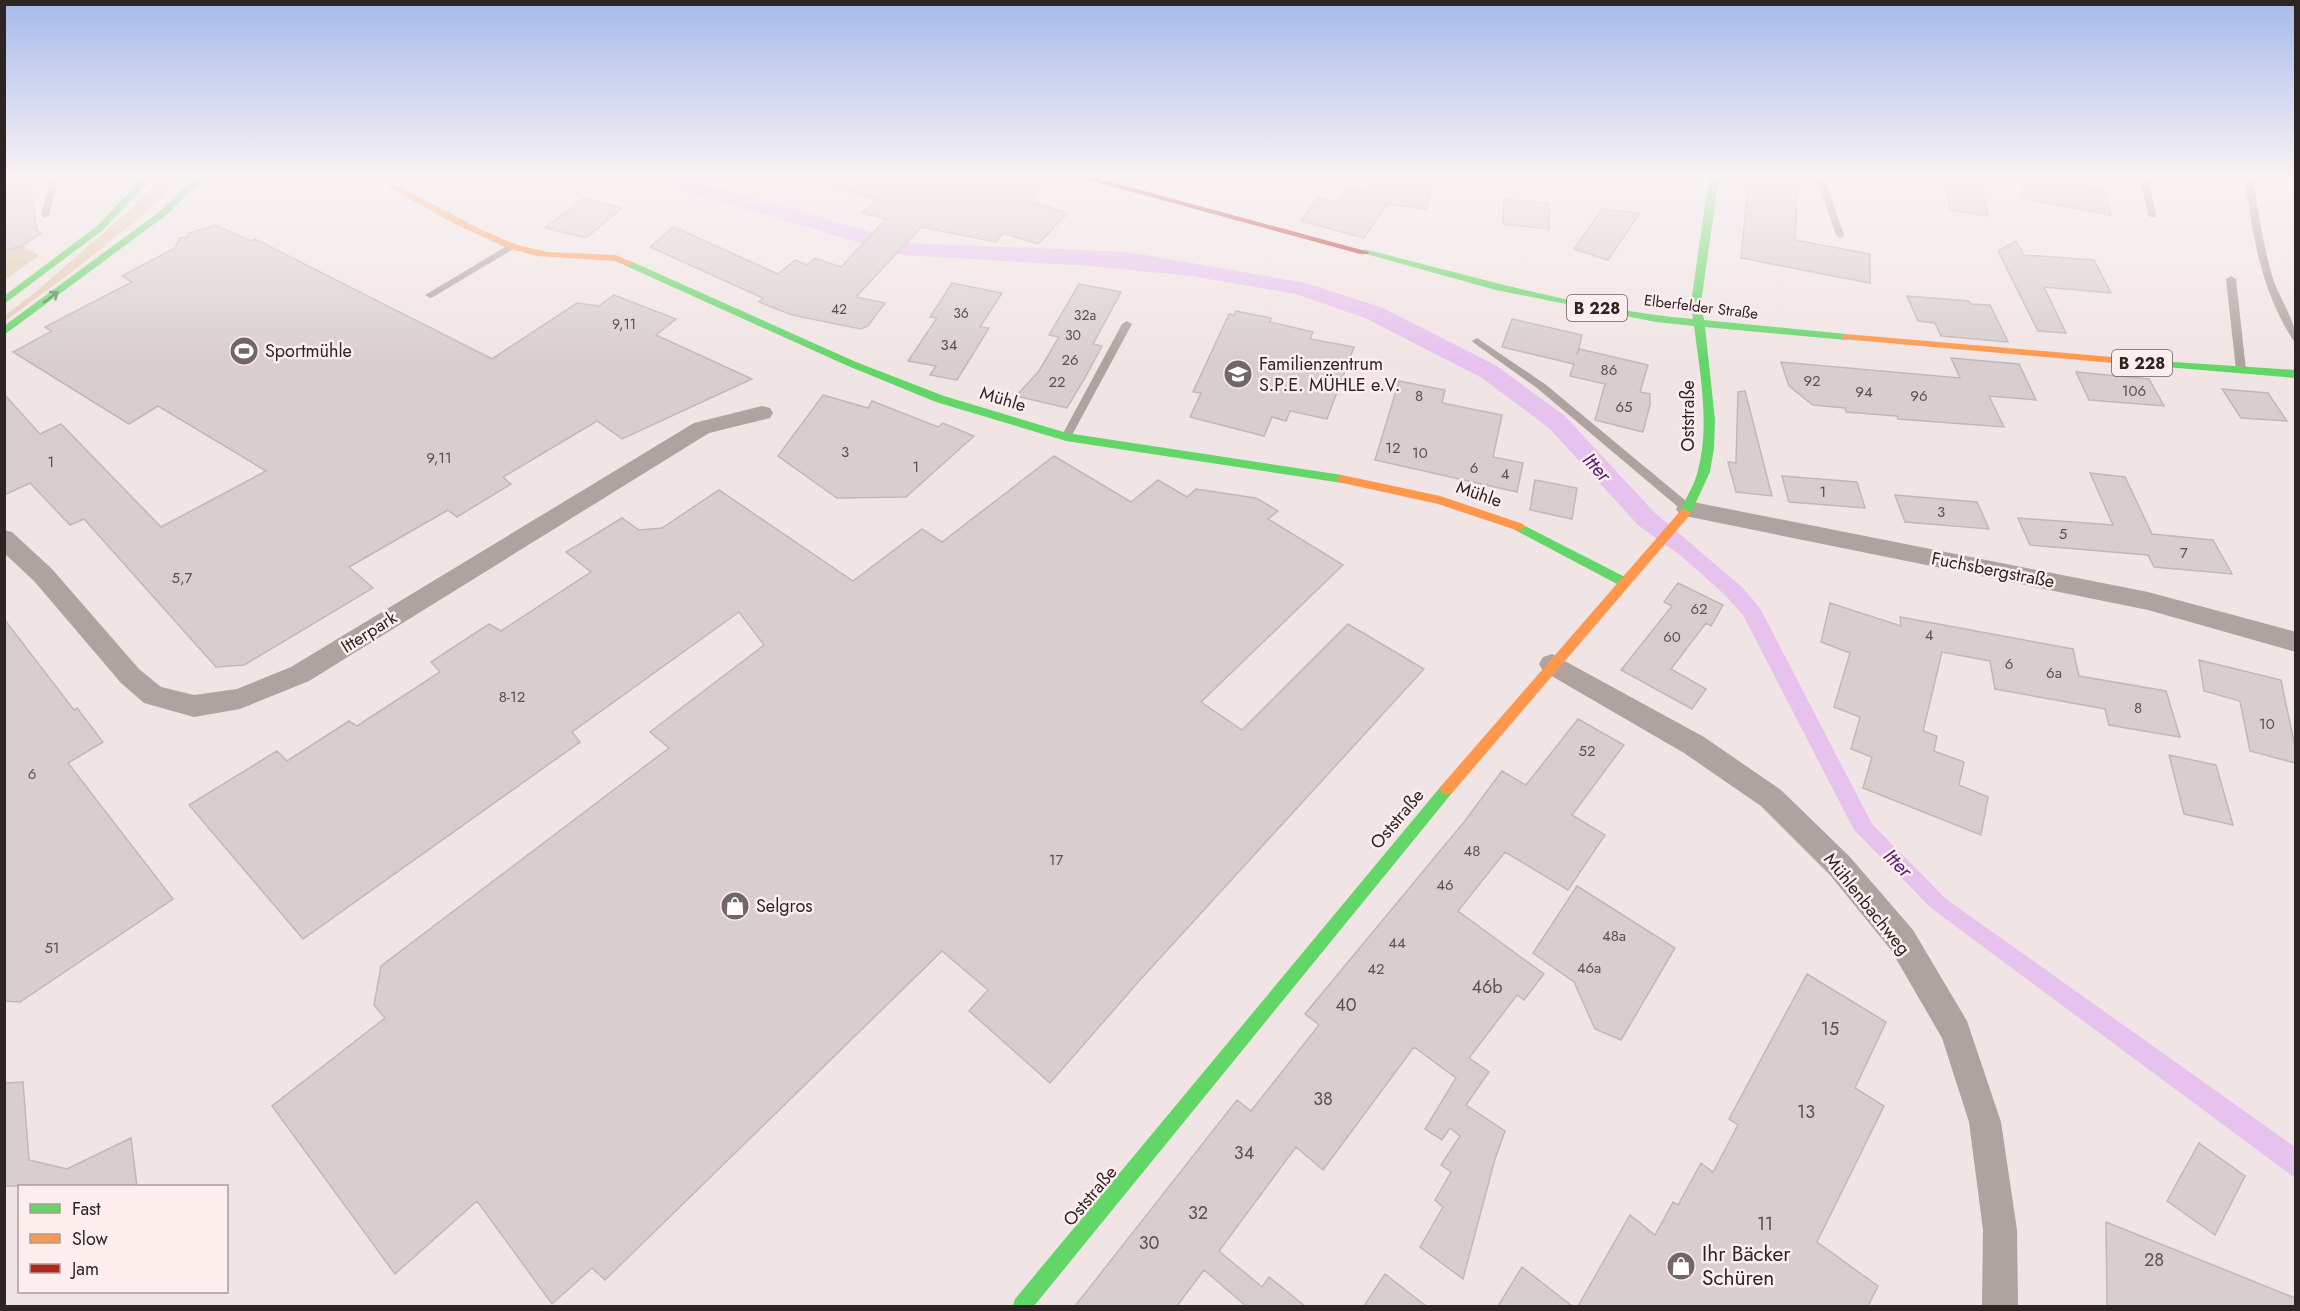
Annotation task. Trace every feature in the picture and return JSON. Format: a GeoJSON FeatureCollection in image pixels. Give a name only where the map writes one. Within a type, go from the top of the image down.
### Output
{"type":"FeatureCollection","features":[{"type":"Feature","properties":{"kind":"street"},"geometry":{"type":"LineString","coordinates":[[4,301],[37,278],[84,238]]}},
{"type":"Feature","properties":{"kind":"street"},"geometry":{"type":"LineString","coordinates":[[4,332],[130,238]]}},
{"type":"Feature","properties":{"kind":"street","name":"Mühle"},"geometry":{"type":"LineString","coordinates":[[496,238],[530,252],[616,258],[852,364],[940,399],[1066,437],[1326,475],[1440,500],[1527,530],[1624,582]]}},
{"type":"Feature","properties":{"kind":"street","name":"Elberfelder Straße"},"geometry":{"type":"LineString","coordinates":[[1312,238],[1496,287],[1637,316],[1698,325],[1988,351],[2295,374]]}},
{"type":"Feature","properties":{"kind":"street","name":"Oststraße"},"geometry":{"type":"LineString","coordinates":[[1022,1306],[1403,838],[1682,517],[1704,472],[1708,448],[1709,420],[1705,368],[1696,294],[1705,238]]}},
{"type":"Feature","properties":{"kind":"street","name":"Itterpark"},"geometry":{"type":"LineString","coordinates":[[4,538],[43,575],[130,676],[153,696],[194,706],[240,699],[300,674],[702,428],[762,413]]}},
{"type":"Feature","properties":{"kind":"street","name":"Fuchsbergstraße"},"geometry":{"type":"LineString","coordinates":[[1682,517],[2148,601],[2295,642]]}},
{"type":"Feature","properties":{"kind":"street","name":"Mühlenbachweg"},"geometry":{"type":"LineString","coordinates":[[1552,664],[1694,745],[1771,798],[1840,866],[1902,940],[1956,1032],[1985,1122],[2000,1230],[2000,1306]]}},
{"type":"Feature","properties":{"kind":"lane"},"geometry":{"type":"LineString","coordinates":[[2258,238],[2281,315],[2295,338]]}},
{"type":"Feature","properties":{"kind":"lane"},"geometry":{"type":"LineString","coordinates":[[429,295],[512,246]]}},
{"type":"Feature","properties":{"kind":"lane"},"geometry":{"type":"LineString","coordinates":[[2231,279],[2241,370]]}},
{"type":"Feature","properties":{"kind":"lane"},"geometry":{"type":"LineString","coordinates":[[1066,437],[1127,324]]}},
{"type":"Feature","properties":{"kind":"lane"},"geometry":{"type":"LineString","coordinates":[[1477,341],[1541,386],[1682,517]]}},
{"type":"Feature","properties":{"kind":"shaded area"},"geometry":{"type":"Polygon","coordinates":[[[97,238],[114,238],[5,321],[4,316],[97,238]]]}},
{"type":"Feature","properties":{"kind":"shaded area"},"geometry":{"type":"Polygon","coordinates":[[[22,246],[39,255],[5,280],[5,251],[22,246]]]}},
{"type":"Feature","properties":{"kind":"water","name":"Itter"},"geometry":{"type":"Polygon","coordinates":[[[845,238],[894,238],[911,243],[1128,252],[1306,283],[1383,308],[1495,365],[1565,416],[1654,512],[1743,588],[1760,608],[1872,824],[1946,899],[2295,1147],[2295,1178],[1931,908],[1854,830],[1743,615],[1724,594],[1680,555],[1639,526],[1549,428],[1482,378],[1365,318],[1296,294],[1191,276],[1090,266],[902,255],[845,238]]]}},
{"type":"Feature","properties":{"kind":"building"},"geometry":{"type":"Polygon","coordinates":[[[4,238],[33,238],[22,246],[4,251],[4,238]]]}},
{"type":"Feature","properties":{"kind":"building"},"geometry":{"type":"Polygon","coordinates":[[[180,238],[245,238],[251,241],[255,239],[492,359],[577,303],[599,306],[614,295],[676,319],[656,335],[752,379],[622,439],[597,421],[503,477],[511,484],[457,517],[448,510],[349,567],[373,588],[244,665],[216,667],[84,519],[70,525],[30,483],[4,495],[4,394],[40,434],[61,424],[161,527],[266,471],[158,406],[129,424],[13,352],[52,331],[45,327],[132,282],[122,276],[175,248],[180,238]]]}},
{"type":"Feature","properties":{"kind":"building"},"geometry":{"type":"Polygon","coordinates":[[[661,238],[699,238],[778,274],[795,260],[807,265],[815,258],[841,267],[868,238],[911,238],[856,297],[885,303],[868,326],[861,329],[792,315],[759,302],[763,298],[650,247],[661,238]]]}},
{"type":"Feature","properties":{"kind":"building"},"geometry":{"type":"Polygon","coordinates":[[[977,238],[999,238],[996,242],[977,238]]]}},
{"type":"Feature","properties":{"kind":"building"},"geometry":{"type":"Polygon","coordinates":[[[1019,238],[1044,238],[1038,244],[1019,238]]]}},
{"type":"Feature","properties":{"kind":"building"},"geometry":{"type":"Polygon","coordinates":[[[1582,238],[1623,238],[1608,260],[1574,249],[1582,238]]]}},
{"type":"Feature","properties":{"kind":"building"},"geometry":{"type":"Polygon","coordinates":[[[1743,238],[1795,238],[1870,254],[1870,283],[1741,258],[1743,238]]]}},
{"type":"Feature","properties":{"kind":"building"},"geometry":{"type":"Polygon","coordinates":[[[2016,241],[2024,255],[2094,260],[2111,293],[2044,287],[2066,333],[2038,331],[1998,251],[2016,241]]]}},
{"type":"Feature","properties":{"kind":"building"},"geometry":{"type":"Polygon","coordinates":[[[952,283],[1002,293],[980,327],[989,328],[957,380],[930,375],[936,366],[908,361],[937,318],[930,317],[952,283]]]}},
{"type":"Feature","properties":{"kind":"building"},"geometry":{"type":"Polygon","coordinates":[[[1079,284],[1121,292],[1093,344],[1102,346],[1086,376],[1067,408],[1016,396],[1039,371],[1059,337],[1049,335],[1079,284]]]}},
{"type":"Feature","properties":{"kind":"building"},"geometry":{"type":"Polygon","coordinates":[[[1907,296],[1990,305],[2008,342],[1941,336],[1935,323],[1918,321],[1907,296]]]}},
{"type":"Feature","properties":{"kind":"building"},"geometry":{"type":"Polygon","coordinates":[[[1236,311],[1271,318],[1270,322],[1313,332],[1310,339],[1354,347],[1327,419],[1290,411],[1286,421],[1272,417],[1264,436],[1190,417],[1201,393],[1193,392],[1229,314],[1235,315],[1236,311]]]}},
{"type":"Feature","properties":{"kind":"building"},"geometry":{"type":"Polygon","coordinates":[[[1512,319],[1582,335],[1577,355],[1579,349],[1648,365],[1640,392],[1650,394],[1650,405],[1643,432],[1595,420],[1605,384],[1570,376],[1574,364],[1502,347],[1512,319]]]}},
{"type":"Feature","properties":{"kind":"building"},"geometry":{"type":"Polygon","coordinates":[[[1951,358],[2019,364],[2036,400],[1989,396],[2004,427],[1898,419],[1897,416],[1846,412],[1845,408],[1813,405],[1789,386],[1781,362],[1960,378],[1951,358]]]}},
{"type":"Feature","properties":{"kind":"building"},"geometry":{"type":"Polygon","coordinates":[[[2076,372],[2149,379],[2164,406],[2089,400],[2076,372]]]}},
{"type":"Feature","properties":{"kind":"building"},"geometry":{"type":"Polygon","coordinates":[[[1399,381],[1445,390],[1442,403],[1502,415],[1493,457],[1523,463],[1517,492],[1375,460],[1399,381]]]}},
{"type":"Feature","properties":{"kind":"building"},"geometry":{"type":"Polygon","coordinates":[[[2222,389],[2268,393],[2287,421],[2241,418],[2222,389]]]}},
{"type":"Feature","properties":{"kind":"building"},"geometry":{"type":"Polygon","coordinates":[[[1745,391],[1772,496],[1736,492],[1728,462],[1736,463],[1738,392],[1745,391]]]}},
{"type":"Feature","properties":{"kind":"building"},"geometry":{"type":"Polygon","coordinates":[[[823,395],[868,408],[872,401],[938,427],[943,423],[974,436],[906,497],[837,498],[778,456],[823,395]]]}},
{"type":"Feature","properties":{"kind":"building","name":"Selgros"},"geometry":{"type":"Polygon","coordinates":[[[1054,456],[1131,502],[1158,480],[1187,497],[1196,489],[1256,498],[1278,511],[1268,519],[1343,565],[1201,702],[1242,730],[1348,624],[1424,669],[1140,980],[1050,1083],[969,1011],[988,990],[942,951],[605,1280],[592,1268],[552,1304],[477,1201],[395,1274],[272,1106],[385,1018],[374,1005],[381,966],[669,748],[650,732],[764,645],[739,612],[572,732],[580,742],[303,939],[189,805],[277,751],[287,761],[349,721],[357,726],[440,672],[431,662],[489,624],[501,631],[591,572],[566,552],[622,518],[639,530],[662,528],[719,490],[853,581],[922,529],[942,542],[1054,456]]]}},
{"type":"Feature","properties":{"kind":"building"},"geometry":{"type":"Polygon","coordinates":[[[2090,473],[2125,477],[2152,534],[2213,540],[2232,574],[2154,567],[2148,555],[2030,545],[2018,518],[2113,525],[2090,473]]]}},
{"type":"Feature","properties":{"kind":"building"},"geometry":{"type":"Polygon","coordinates":[[[1782,476],[1857,482],[1865,508],[1789,502],[1782,476]]]}},
{"type":"Feature","properties":{"kind":"building"},"geometry":{"type":"Polygon","coordinates":[[[1535,480],[1577,488],[1572,519],[1530,510],[1535,480]]]}},
{"type":"Feature","properties":{"kind":"building"},"geometry":{"type":"Polygon","coordinates":[[[1895,495],[1977,502],[1989,529],[1905,522],[1895,495]]]}},
{"type":"Feature","properties":{"kind":"building"},"geometry":{"type":"Polygon","coordinates":[[[1678,583],[1723,605],[1711,626],[1706,623],[1671,669],[1706,689],[1692,709],[1621,670],[1672,606],[1664,602],[1678,583]]]}},
{"type":"Feature","properties":{"kind":"building"},"geometry":{"type":"Polygon","coordinates":[[[1830,603],[1901,626],[1900,617],[2073,649],[2079,676],[2166,691],[2180,737],[2109,725],[2105,709],[1995,689],[1990,661],[1942,652],[1923,731],[1937,736],[1934,751],[1964,762],[1959,785],[1988,797],[1981,835],[1863,788],[1872,757],[1851,749],[1860,717],[1834,707],[1850,653],[1821,642],[1830,603]]]}},
{"type":"Feature","properties":{"kind":"building"},"geometry":{"type":"Polygon","coordinates":[[[4,619],[74,710],[77,708],[103,742],[68,763],[173,899],[20,1002],[4,1001],[4,619]]]}},
{"type":"Feature","properties":{"kind":"building"},"geometry":{"type":"Polygon","coordinates":[[[2199,660],[2281,680],[2295,747],[2295,763],[2250,751],[2240,701],[2204,691],[2199,660]]]}},
{"type":"Feature","properties":{"kind":"building"},"geometry":{"type":"Polygon","coordinates":[[[1578,719],[1624,745],[1572,815],[1605,835],[1568,890],[1505,852],[1458,911],[1544,974],[1524,1000],[1517,995],[1469,1058],[1489,1072],[1466,1105],[1505,1131],[1495,1159],[1463,1279],[1420,1247],[1443,1207],[1435,1200],[1451,1172],[1441,1165],[1460,1136],[1450,1128],[1442,1140],[1425,1129],[1456,1078],[1414,1047],[1323,1170],[1296,1147],[1219,1251],[1262,1287],[1269,1277],[1305,1306],[1246,1306],[1204,1270],[1177,1306],[1075,1306],[1237,1100],[1251,1111],[1319,1025],[1305,1014],[1464,822],[1502,771],[1526,785],[1578,719]]]}},
{"type":"Feature","properties":{"kind":"building"},"geometry":{"type":"Polygon","coordinates":[[[2169,755],[2216,765],[2233,825],[2184,814],[2169,755]]]}},
{"type":"Feature","properties":{"kind":"building"},"geometry":{"type":"Polygon","coordinates":[[[1577,886],[1675,948],[1621,1040],[1595,1029],[1574,982],[1533,953],[1577,886]]]}},
{"type":"Feature","properties":{"kind":"building"},"geometry":{"type":"Polygon","coordinates":[[[1807,974],[1886,1022],[1855,1088],[1884,1106],[1817,1242],[1878,1286],[1868,1306],[1578,1306],[1630,1215],[1655,1235],[1673,1202],[1678,1205],[1701,1163],[1713,1172],[1738,1125],[1729,1119],[1807,974]]]}},
{"type":"Feature","properties":{"kind":"building"},"geometry":{"type":"Polygon","coordinates":[[[23,1082],[29,1160],[67,1169],[131,1138],[137,1185],[4,1186],[4,1083],[23,1082]]]}},
{"type":"Feature","properties":{"kind":"building"},"geometry":{"type":"Polygon","coordinates":[[[2199,1143],[2245,1176],[2215,1235],[2167,1201],[2199,1143]]]}},
{"type":"Feature","properties":{"kind":"building"},"geometry":{"type":"Polygon","coordinates":[[[2106,1222],[2295,1298],[2295,1306],[2107,1306],[2106,1222]]]}},
{"type":"Feature","properties":{"kind":"building"},"geometry":{"type":"Polygon","coordinates":[[[1522,1267],[1572,1306],[1498,1306],[1522,1267]]]}},
{"type":"Feature","properties":{"kind":"building"},"geometry":{"type":"Polygon","coordinates":[[[1385,1274],[1426,1306],[1364,1306],[1385,1274]]]}},
{"type":"Feature","properties":{"kind":"traffic: fast"},"geometry":{"type":"LineString","coordinates":[[4,301],[87,238]]}},
{"type":"Feature","properties":{"kind":"traffic: fast"},"geometry":{"type":"LineString","coordinates":[[4,332],[130,238]]}},
{"type":"Feature","properties":{"kind":"traffic: fast"},"geometry":{"type":"LineString","coordinates":[[1685,513],[1704,472],[1708,448],[1709,420],[1704,358],[1696,303],[1705,238]]}},
{"type":"Feature","properties":{"kind":"traffic: fast"},"geometry":{"type":"LineString","coordinates":[[1364,252],[1496,287],[1656,319],[1846,337]]}},
{"type":"Feature","properties":{"kind":"traffic: fast"},"geometry":{"type":"LineString","coordinates":[[628,263],[852,364],[940,399],[1066,437],[1342,479]]}},
{"type":"Feature","properties":{"kind":"traffic: fast"},"geometry":{"type":"LineString","coordinates":[[2158,364],[2296,374]]}},
{"type":"Feature","properties":{"kind":"traffic: fast"},"geometry":{"type":"LineString","coordinates":[[1519,527],[1624,582]]}},
{"type":"Feature","properties":{"kind":"traffic: fast"},"geometry":{"type":"LineString","coordinates":[[1022,1306],[1447,789]]}},
{"type":"Feature","properties":{"kind":"traffic: slow"},"geometry":{"type":"LineString","coordinates":[[492,238],[537,253],[616,258],[628,263]]}},
{"type":"Feature","properties":{"kind":"traffic: slow"},"geometry":{"type":"LineString","coordinates":[[1846,337],[2158,364]]}},
{"type":"Feature","properties":{"kind":"traffic: slow"},"geometry":{"type":"LineString","coordinates":[[1342,479],[1440,500],[1519,527]]}},
{"type":"Feature","properties":{"kind":"traffic: slow"},"geometry":{"type":"LineString","coordinates":[[1447,789],[1685,513]]}},
{"type":"Feature","properties":{"kind":"traffic: jam"},"geometry":{"type":"LineString","coordinates":[[1312,238],[1364,252]]}},
{"type":"Feature","properties":{"kind":"place","name":"Sportmühle"},"geometry":{"type":"Point","coordinates":[244,351]}},
{"type":"Feature","properties":{"kind":"place","name":"Familienzentrum S.P.E. MÜHLE e.V."},"geometry":{"type":"Point","coordinates":[1238,374]}},
{"type":"Feature","properties":{"kind":"place","name":"Selgros"},"geometry":{"type":"Point","coordinates":[735,906]}},
{"type":"Feature","properties":{"kind":"place","name":"Ihr Bäcker Schüren"},"geometry":{"type":"Point","coordinates":[1681,1266]}}]}
